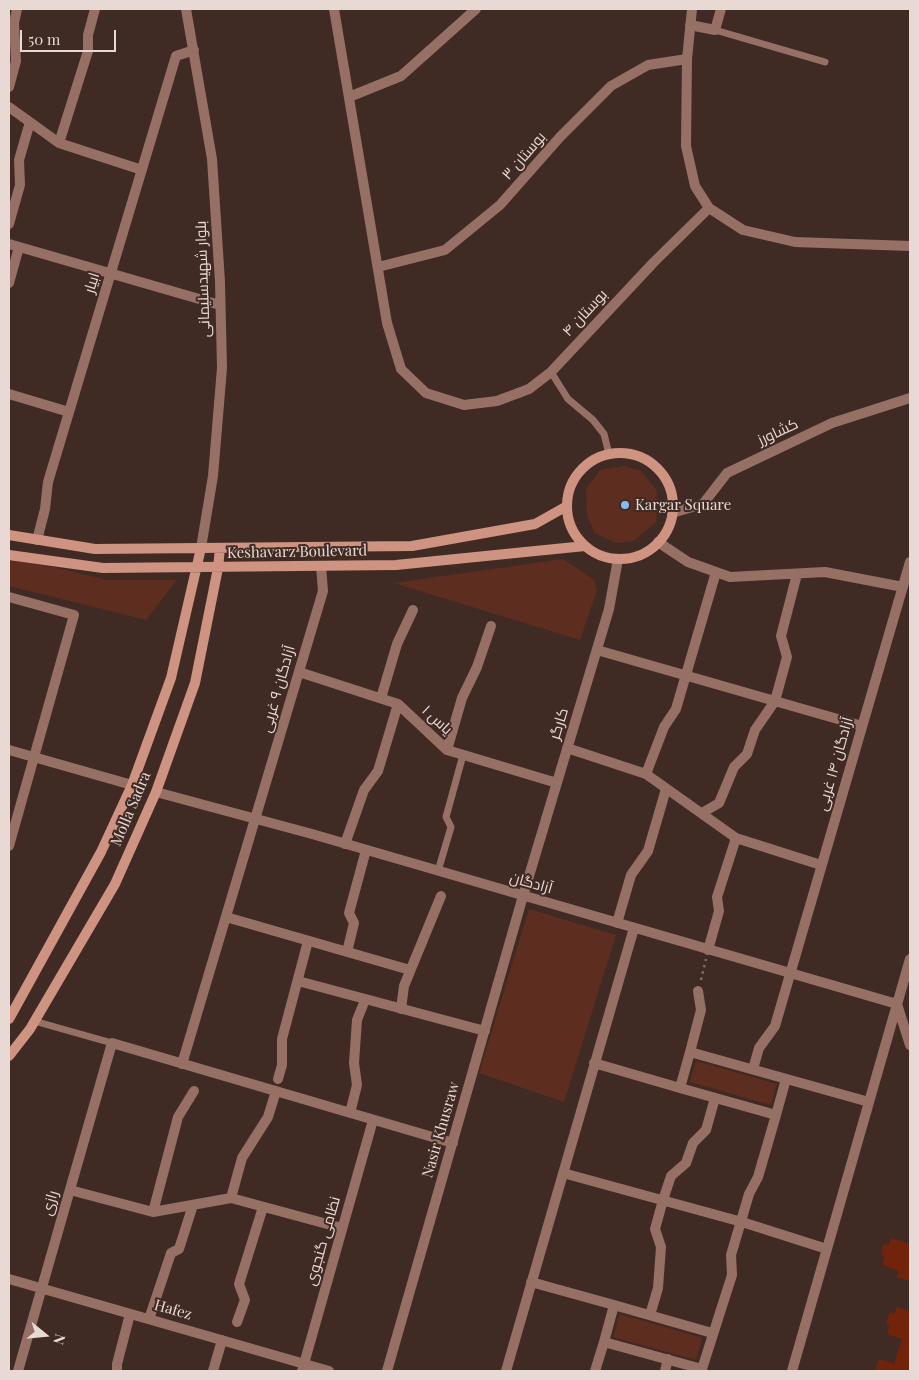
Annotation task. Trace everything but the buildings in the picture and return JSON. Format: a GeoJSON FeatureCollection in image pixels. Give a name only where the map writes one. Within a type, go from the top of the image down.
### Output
{"type":"FeatureCollection","features":[{"type":"Feature","properties":{"kind":"main road"},"geometry":{"type":"LineString","coordinates":[[609,454],[627,454],[644,459],[658,470],[668,484],[673,502],[672,513],[664,536],[652,549],[636,557],[618,559],[600,556],[585,546],[572,528],[567,506],[570,489],[579,473],[592,461],[609,454]]}},
{"type":"Feature","properties":{"kind":"main road","name":"Keshavarz Boulevard"},"geometry":{"type":"LineString","coordinates":[[9,535],[95,549],[412,546],[535,524],[567,506]]}},
{"type":"Feature","properties":{"kind":"main road","name":"Keshavarz Boulevard"},"geometry":{"type":"LineString","coordinates":[[9,556],[103,568],[396,566],[585,546]]}},
{"type":"Feature","properties":{"kind":"main road","name":"Molla Sadra"},"geometry":{"type":"LineString","coordinates":[[9,1019],[102,852],[132,785],[171,678],[201,548]]}},
{"type":"Feature","properties":{"kind":"main road","name":"Molla Sadra"},"geometry":{"type":"LineString","coordinates":[[9,1056],[34,1021],[115,884],[156,792],[195,683],[218,568],[220,548]]}},
{"type":"Feature","properties":{"kind":"street"},"geometry":{"type":"LineString","coordinates":[[9,88],[16,61],[14,23],[18,9]]}},
{"type":"Feature","properties":{"kind":"street"},"geometry":{"type":"LineString","coordinates":[[59,143],[88,51],[88,36],[94,9]]}},
{"type":"Feature","properties":{"kind":"street","name":"بلوار شهیدسلیمانی"},"geometry":{"type":"LineString","coordinates":[[186,9],[212,159],[222,368],[214,466],[201,548]]}},
{"type":"Feature","properties":{"kind":"street"},"geometry":{"type":"LineString","coordinates":[[334,9],[378,266]]}},
{"type":"Feature","properties":{"kind":"street"},"geometry":{"type":"LineString","coordinates":[[349,97],[401,76],[476,9]]}},
{"type":"Feature","properties":{"kind":"street"},"geometry":{"type":"LineString","coordinates":[[692,9],[687,59],[686,146],[695,186],[709,208],[744,230],[795,242],[910,246]]}},
{"type":"Feature","properties":{"kind":"street"},"geometry":{"type":"LineString","coordinates":[[690,25],[715,30],[721,9]]}},
{"type":"Feature","properties":{"kind":"street","name":"ابیار"},"geometry":{"type":"LineString","coordinates":[[37,540],[46,509],[48,482],[176,56],[194,50]]}},
{"type":"Feature","properties":{"kind":"street","name":"بوستان ۳"},"geometry":{"type":"LineString","coordinates":[[378,266],[445,250],[500,205],[560,138],[611,86],[648,65],[687,59]]}},
{"type":"Feature","properties":{"kind":"street"},"geometry":{"type":"LineString","coordinates":[[9,107],[59,143],[142,170]]}},
{"type":"Feature","properties":{"kind":"street"},"geometry":{"type":"LineString","coordinates":[[9,224],[20,185],[19,160],[30,122]]}},
{"type":"Feature","properties":{"kind":"street","name":"بوستان ۴"},"geometry":{"type":"LineString","coordinates":[[378,266],[387,323],[401,369],[426,393],[464,405],[497,402],[529,389],[552,372],[654,262],[709,208]]}},
{"type":"Feature","properties":{"kind":"street"},"geometry":{"type":"LineString","coordinates":[[9,244],[220,305]]}},
{"type":"Feature","properties":{"kind":"street"},"geometry":{"type":"LineString","coordinates":[[9,283],[19,247]]}},
{"type":"Feature","properties":{"kind":"street"},"geometry":{"type":"LineString","coordinates":[[9,394],[69,412]]}},
{"type":"Feature","properties":{"kind":"street","name":"کشاورز"},"geometry":{"type":"LineString","coordinates":[[672,513],[703,504],[727,473],[832,423],[910,398]]}},
{"type":"Feature","properties":{"kind":"street"},"geometry":{"type":"LineString","coordinates":[[658,542],[688,562],[730,577],[825,572],[903,587]]}},
{"type":"Feature","properties":{"kind":"street","name":"کارگر"},"geometry":{"type":"LineString","coordinates":[[523,896],[609,609],[618,559]]}},
{"type":"Feature","properties":{"kind":"street","name":"آزادگان ۱۴ غربی"},"geometry":{"type":"LineString","coordinates":[[752,1069],[759,1048],[775,1026],[910,562]]}},
{"type":"Feature","properties":{"kind":"street","name":"آزادگان ۹ غربی"},"geometry":{"type":"LineString","coordinates":[[182,1064],[323,592],[321,566]]}},
{"type":"Feature","properties":{"kind":"street"},"geometry":{"type":"LineString","coordinates":[[646,774],[664,727],[676,709],[716,572]]}},
{"type":"Feature","properties":{"kind":"street"},"geometry":{"type":"LineString","coordinates":[[702,814],[719,803],[734,767],[747,754],[755,730],[775,701],[787,656],[781,636],[797,574]]}},
{"type":"Feature","properties":{"kind":"street"},"geometry":{"type":"LineString","coordinates":[[9,597],[74,615],[9,846]]}},
{"type":"Feature","properties":{"kind":"street"},"geometry":{"type":"LineString","coordinates":[[381,698],[398,644],[413,610]]}},
{"type":"Feature","properties":{"kind":"street"},"geometry":{"type":"LineString","coordinates":[[447,750],[462,698],[477,667],[491,626]]}},
{"type":"Feature","properties":{"kind":"street"},"geometry":{"type":"LineString","coordinates":[[597,650],[862,726]]}},
{"type":"Feature","properties":{"kind":"street","name":"یاس ۱"},"geometry":{"type":"LineString","coordinates":[[299,672],[398,704],[447,750],[557,783]]}},
{"type":"Feature","properties":{"kind":"street"},"geometry":{"type":"LineString","coordinates":[[345,844],[364,790],[378,771],[398,704]]}},
{"type":"Feature","properties":{"kind":"street"},"geometry":{"type":"LineString","coordinates":[[568,748],[646,774],[736,838],[821,865]]}},
{"type":"Feature","properties":{"kind":"street"},"geometry":{"type":"LineString","coordinates":[[9,750],[132,785]]}},
{"type":"Feature","properties":{"kind":"street"},"geometry":{"type":"LineString","coordinates":[[617,924],[631,875],[648,851],[666,789]]}},
{"type":"Feature","properties":{"kind":"street","name":"آزادگان"},"geometry":{"type":"LineString","coordinates":[[156,792],[366,850],[897,1004]]}},
{"type":"Feature","properties":{"kind":"street"},"geometry":{"type":"LineString","coordinates":[[708,950],[719,911],[716,897],[736,838]]}},
{"type":"Feature","properties":{"kind":"street"},"geometry":{"type":"LineString","coordinates":[[347,952],[354,923],[349,913],[366,850]]}},
{"type":"Feature","properties":{"kind":"street"},"geometry":{"type":"LineString","coordinates":[[401,1009],[404,986],[441,896]]}},
{"type":"Feature","properties":{"kind":"street","name":"Nasir Khusraw"},"geometry":{"type":"LineString","coordinates":[[388,1371],[523,896]]}},
{"type":"Feature","properties":{"kind":"street"},"geometry":{"type":"LineString","coordinates":[[226,917],[410,970]]}},
{"type":"Feature","properties":{"kind":"street"},"geometry":{"type":"LineString","coordinates":[[506,1371],[634,928]]}},
{"type":"Feature","properties":{"kind":"street"},"geometry":{"type":"LineString","coordinates":[[278,1079],[282,1065],[282,1038],[308,940]]}},
{"type":"Feature","properties":{"kind":"street"},"geometry":{"type":"LineString","coordinates":[[792,1371],[910,960]]}},
{"type":"Feature","properties":{"kind":"street"},"geometry":{"type":"LineString","coordinates":[[298,981],[485,1031]]}},
{"type":"Feature","properties":{"kind":"street"},"geometry":{"type":"LineString","coordinates":[[680,1088],[701,1010],[698,991]]}},
{"type":"Feature","properties":{"kind":"street"},"geometry":{"type":"LineString","coordinates":[[897,1004],[910,1045]]}},
{"type":"Feature","properties":{"kind":"street"},"geometry":{"type":"LineString","coordinates":[[350,1113],[357,1084],[354,1063],[357,1020],[363,1005]]}},
{"type":"Feature","properties":{"kind":"street"},"geometry":{"type":"LineString","coordinates":[[112,1044],[453,1143]]}},
{"type":"Feature","properties":{"kind":"street","name":"رازی"},"geometry":{"type":"LineString","coordinates":[[18,1371],[112,1044]]}},
{"type":"Feature","properties":{"kind":"street"},"geometry":{"type":"LineString","coordinates":[[690,1052],[869,1102]]}},
{"type":"Feature","properties":{"kind":"street"},"geometry":{"type":"LineString","coordinates":[[594,1063],[776,1115]]}},
{"type":"Feature","properties":{"kind":"street"},"geometry":{"type":"LineString","coordinates":[[604,1342],[706,1370],[712,1333],[732,1275],[731,1255],[749,1194],[758,1177],[786,1079]]}},
{"type":"Feature","properties":{"kind":"street"},"geometry":{"type":"LineString","coordinates":[[153,1212],[178,1117],[194,1091]]}},
{"type":"Feature","properties":{"kind":"street"},"geometry":{"type":"LineString","coordinates":[[231,1198],[242,1158],[268,1117],[276,1091]]}},
{"type":"Feature","properties":{"kind":"street"},"geometry":{"type":"LineString","coordinates":[[650,1315],[658,1288],[661,1247],[655,1229],[663,1200],[671,1176],[686,1163],[693,1143],[706,1130],[715,1098]]}},
{"type":"Feature","properties":{"kind":"street","name":"نظامی گنجوی"},"geometry":{"type":"LineString","coordinates":[[303,1368],[373,1120]]}},
{"type":"Feature","properties":{"kind":"street"},"geometry":{"type":"LineString","coordinates":[[563,1173],[742,1222],[827,1248]]}},
{"type":"Feature","properties":{"kind":"street"},"geometry":{"type":"LineString","coordinates":[[70,1190],[153,1212],[231,1198],[342,1228]]}},
{"type":"Feature","properties":{"kind":"street"},"geometry":{"type":"LineString","coordinates":[[149,1319],[171,1253],[179,1249],[193,1205]]}},
{"type":"Feature","properties":{"kind":"street"},"geometry":{"type":"LineString","coordinates":[[237,1322],[245,1300],[239,1284],[263,1206]]}},
{"type":"Feature","properties":{"kind":"street","name":"Hafez"},"geometry":{"type":"LineString","coordinates":[[9,1278],[222,1340],[303,1368],[328,1371]]}},
{"type":"Feature","properties":{"kind":"street"},"geometry":{"type":"LineString","coordinates":[[531,1282],[712,1333]]}},
{"type":"Feature","properties":{"kind":"street"},"geometry":{"type":"LineString","coordinates":[[595,1371],[614,1305]]}},
{"type":"Feature","properties":{"kind":"street"},"geometry":{"type":"LineString","coordinates":[[117,1371],[117,1364],[130,1314]]}},
{"type":"Feature","properties":{"kind":"street"},"geometry":{"type":"LineString","coordinates":[[213,1371],[222,1340]]}},
{"type":"Feature","properties":{"kind":"street"},"geometry":{"type":"LineString","coordinates":[[665,1371],[668,1359]]}},
{"type":"Feature","properties":{"kind":"lane"},"geometry":{"type":"LineString","coordinates":[[715,30],[825,62]]}},
{"type":"Feature","properties":{"kind":"lane"},"geometry":{"type":"LineString","coordinates":[[552,372],[568,399],[593,420],[604,434],[609,454]]}},
{"type":"Feature","properties":{"kind":"lane"},"geometry":{"type":"LineString","coordinates":[[438,871],[451,827],[446,817],[463,755]]}},
{"type":"Feature","properties":{"kind":"lane"},"geometry":{"type":"LineString","coordinates":[[34,1021],[112,1044]]}},
{"type":"Feature","properties":{"kind":"path"},"geometry":{"type":"LineString","coordinates":[[698,991],[708,950]]}},
{"type":"Feature","properties":{"kind":"shaded area"},"geometry":{"type":"Polygon","coordinates":[[[625,466],[641,471],[657,491],[656,522],[634,541],[616,543],[595,533],[587,516],[586,489],[600,470],[625,466]]]}},
{"type":"Feature","properties":{"kind":"shaded area"},"geometry":{"type":"Polygon","coordinates":[[[9,557],[108,580],[177,580],[146,620],[9,586],[9,557]]]}},
{"type":"Feature","properties":{"kind":"shaded area"},"geometry":{"type":"Polygon","coordinates":[[[563,559],[594,580],[597,590],[580,640],[394,583],[563,559]]]}},
{"type":"Feature","properties":{"kind":"shaded area"},"geometry":{"type":"Polygon","coordinates":[[[529,909],[616,935],[564,1102],[479,1073],[529,909]]]}},
{"type":"Feature","properties":{"kind":"shaded area"},"geometry":{"type":"Polygon","coordinates":[[[696,1061],[777,1084],[771,1105],[690,1082],[696,1061]]]}},
{"type":"Feature","properties":{"kind":"shaded area"},"geometry":{"type":"Polygon","coordinates":[[[620,1314],[702,1338],[696,1360],[613,1337],[620,1314]]]}},
{"type":"Feature","properties":{"kind":"place","name":"Kargar Square"},"geometry":{"type":"Point","coordinates":[625,505]}}]}
